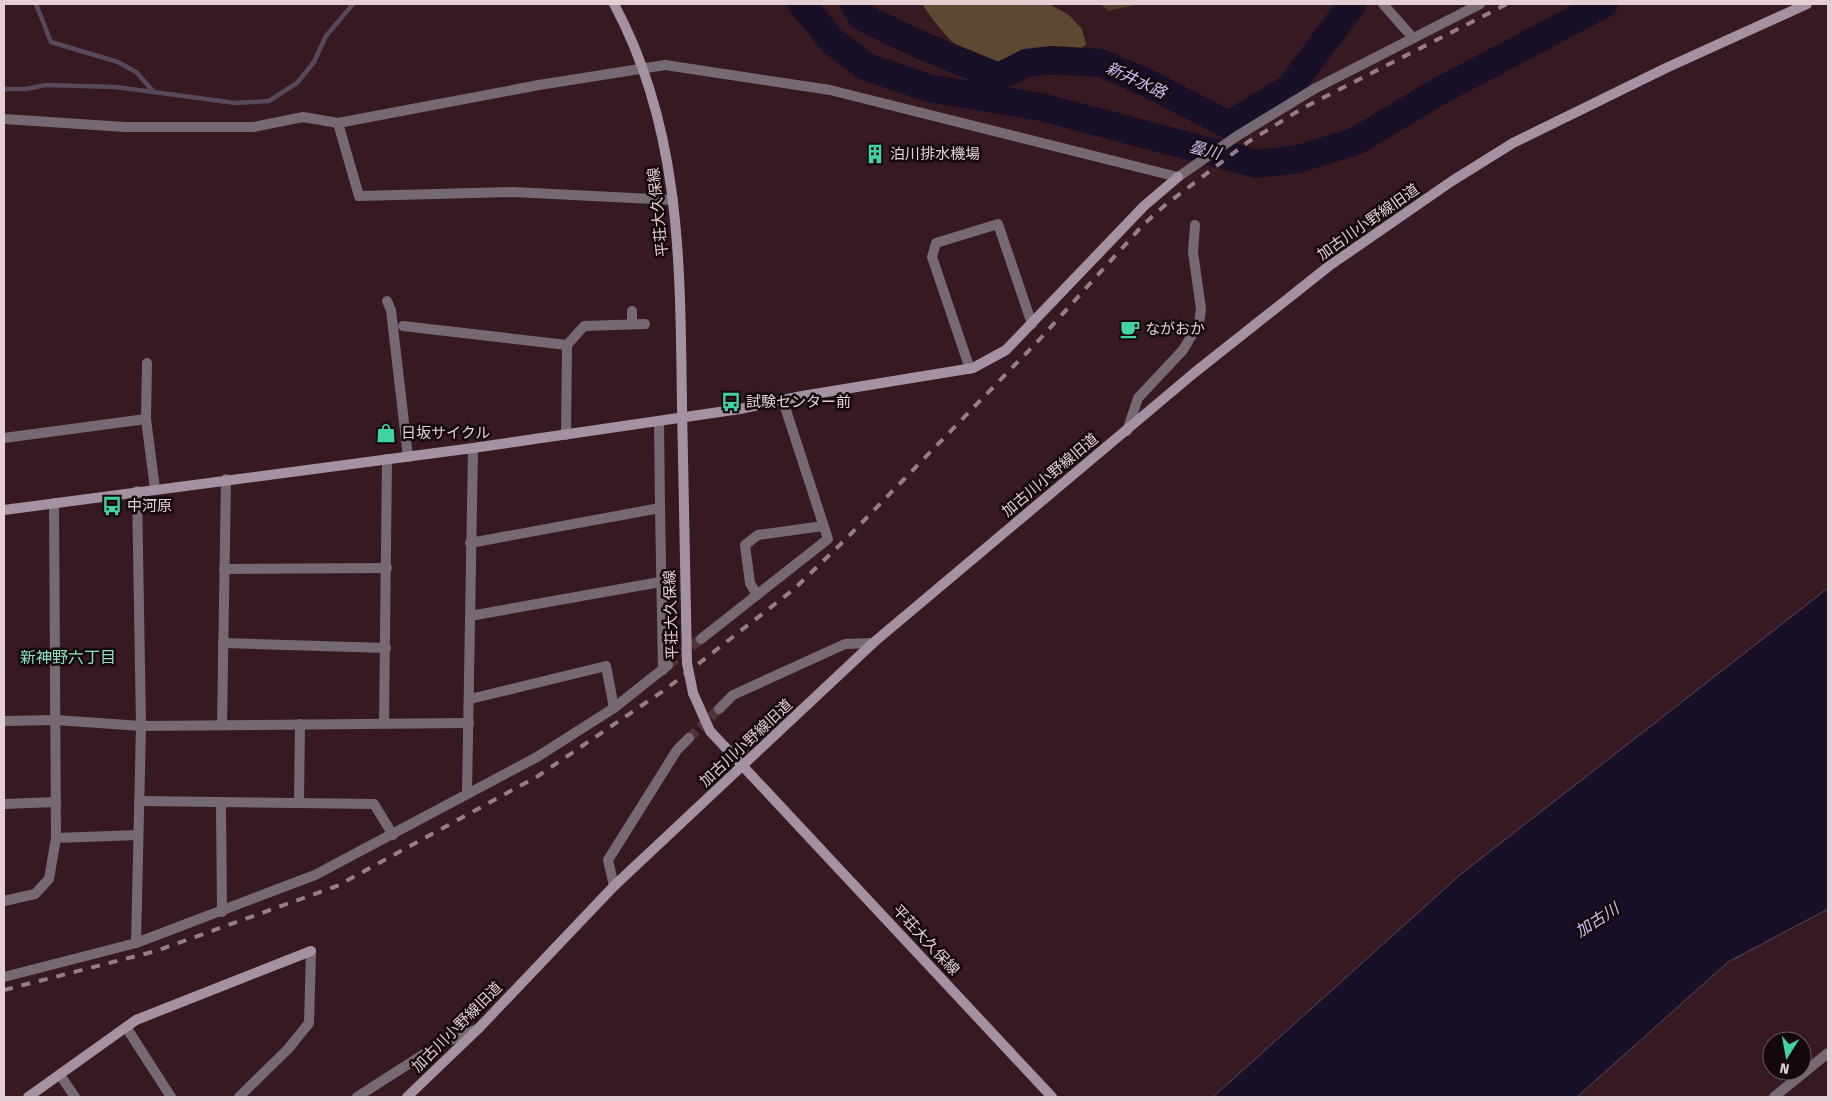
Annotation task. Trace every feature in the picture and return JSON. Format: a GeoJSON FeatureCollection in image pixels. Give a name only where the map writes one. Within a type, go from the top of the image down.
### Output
{"type":"FeatureCollection","features":[{"type":"Feature","properties":{"kind":"street","name":"平荘大久保線"},"geometry":{"type":"LineString","coordinates":[[614,4],[643,68],[657,111],[673,200],[681,282],[687,662],[694,693],[710,731],[1052,1097]]}},
{"type":"Feature","properties":{"kind":"street"},"geometry":{"type":"LineString","coordinates":[[1382,4],[1413,38]]}},
{"type":"Feature","properties":{"kind":"street"},"geometry":{"type":"LineString","coordinates":[[4,510],[566,435],[682,418],[970,369],[986,363],[1006,350],[1144,206],[1182,175],[1237,136],[1314,89],[1480,4]]}},
{"type":"Feature","properties":{"kind":"street","name":"加古川小野線旧道"},"geometry":{"type":"LineString","coordinates":[[408,1097],[478,1028],[614,886],[873,643],[1194,373],[1330,266],[1452,181],[1522,139],[1666,68],[1807,4]]}},
{"type":"Feature","properties":{"kind":"street"},"geometry":{"type":"LineString","coordinates":[[4,119],[125,127],[253,127],[302,117],[338,123],[665,65],[830,90],[1182,175]]}},
{"type":"Feature","properties":{"kind":"street"},"geometry":{"type":"LineString","coordinates":[[338,123],[359,196],[513,192],[673,200]]}},
{"type":"Feature","properties":{"kind":"street"},"geometry":{"type":"LineString","coordinates":[[970,369],[932,257],[936,243],[998,224],[1032,324]]}},
{"type":"Feature","properties":{"kind":"street"},"geometry":{"type":"LineString","coordinates":[[1127,431],[1138,398],[1183,350],[1199,322],[1201,309],[1193,252],[1195,225]]}},
{"type":"Feature","properties":{"kind":"street"},"geometry":{"type":"LineString","coordinates":[[387,301],[392,310],[408,456]]}},
{"type":"Feature","properties":{"kind":"street"},"geometry":{"type":"LineString","coordinates":[[632,311],[632,324]]}},
{"type":"Feature","properties":{"kind":"street"},"geometry":{"type":"LineString","coordinates":[[566,435],[567,345],[584,326],[645,324]]}},
{"type":"Feature","properties":{"kind":"street"},"geometry":{"type":"LineString","coordinates":[[403,326],[567,345]]}},
{"type":"Feature","properties":{"kind":"street"},"geometry":{"type":"LineString","coordinates":[[148,363],[146,419],[155,489]]}},
{"type":"Feature","properties":{"kind":"street"},"geometry":{"type":"LineString","coordinates":[[701,639],[828,539],[783,401]]}},
{"type":"Feature","properties":{"kind":"street"},"geometry":{"type":"LineString","coordinates":[[4,438],[146,419]]}},
{"type":"Feature","properties":{"kind":"street"},"geometry":{"type":"LineString","coordinates":[[4,977],[136,943],[316,875],[537,757],[614,708],[666,667],[660,582],[659,421]]}},
{"type":"Feature","properties":{"kind":"street"},"geometry":{"type":"LineString","coordinates":[[468,793],[470,543],[473,448]]}},
{"type":"Feature","properties":{"kind":"street"},"geometry":{"type":"LineString","coordinates":[[384,724],[387,459]]}},
{"type":"Feature","properties":{"kind":"street"},"geometry":{"type":"LineString","coordinates":[[222,725],[226,479]]}},
{"type":"Feature","properties":{"kind":"street"},"geometry":{"type":"LineString","coordinates":[[136,943],[141,726],[137,491]]}},
{"type":"Feature","properties":{"kind":"street"},"geometry":{"type":"LineString","coordinates":[[4,902],[35,894],[49,879],[56,838],[54,503]]}},
{"type":"Feature","properties":{"kind":"street"},"geometry":{"type":"LineString","coordinates":[[470,543],[660,508]]}},
{"type":"Feature","properties":{"kind":"street"},"geometry":{"type":"LineString","coordinates":[[757,595],[750,583],[745,545],[758,535],[824,526]]}},
{"type":"Feature","properties":{"kind":"street"},"geometry":{"type":"LineString","coordinates":[[224,569],[386,568]]}},
{"type":"Feature","properties":{"kind":"street"},"geometry":{"type":"LineString","coordinates":[[470,616],[660,582]]}},
{"type":"Feature","properties":{"kind":"street"},"geometry":{"type":"LineString","coordinates":[[223,643],[386,648]]}},
{"type":"Feature","properties":{"kind":"street"},"geometry":{"type":"LineString","coordinates":[[719,709],[733,695],[845,644],[873,643]]}},
{"type":"Feature","properties":{"kind":"street"},"geometry":{"type":"LineString","coordinates":[[470,699],[606,666],[614,708]]}},
{"type":"Feature","properties":{"kind":"street"},"geometry":{"type":"LineString","coordinates":[[4,720],[56,720],[141,726],[469,723]]}},
{"type":"Feature","properties":{"kind":"street"},"geometry":{"type":"LineString","coordinates":[[299,802],[300,724]]}},
{"type":"Feature","properties":{"kind":"street"},"geometry":{"type":"LineString","coordinates":[[614,886],[608,860],[677,750],[689,738]]}},
{"type":"Feature","properties":{"kind":"street"},"geometry":{"type":"LineString","coordinates":[[139,801],[221,804],[299,802],[374,804],[393,835]]}},
{"type":"Feature","properties":{"kind":"street"},"geometry":{"type":"LineString","coordinates":[[4,804],[56,802]]}},
{"type":"Feature","properties":{"kind":"street"},"geometry":{"type":"LineString","coordinates":[[221,804],[222,912]]}},
{"type":"Feature","properties":{"kind":"street"},"geometry":{"type":"LineString","coordinates":[[56,838],[138,835]]}},
{"type":"Feature","properties":{"kind":"street"},"geometry":{"type":"LineString","coordinates":[[28,1097],[136,1020],[311,951],[309,1023],[288,1050],[239,1097]]}},
{"type":"Feature","properties":{"kind":"street"},"geometry":{"type":"LineString","coordinates":[[126,1027],[171,1097]]}},
{"type":"Feature","properties":{"kind":"street"},"geometry":{"type":"LineString","coordinates":[[357,1097],[438,1045],[478,1028]]}},
{"type":"Feature","properties":{"kind":"street"},"geometry":{"type":"LineString","coordinates":[[1774,1097],[1828,1053]]}},
{"type":"Feature","properties":{"kind":"street"},"geometry":{"type":"LineString","coordinates":[[60,1075],[75,1097]]}},
{"type":"Feature","properties":{"kind":"shaded area"},"geometry":{"type":"Polygon","coordinates":[[[922,4],[1049,4],[1069,15],[1082,29],[1086,45],[1066,53],[1027,54],[1010,63],[995,64],[982,61],[958,47],[938,26],[922,4]]]}},
{"type":"Feature","properties":{"kind":"shaded area"},"geometry":{"type":"Polygon","coordinates":[[[1100,4],[1138,4],[1109,11],[1100,4]]]}},
{"type":"Feature","properties":{"kind":"water","name":"加古川"},"geometry":{"type":"Polygon","coordinates":[[[1828,588],[1828,909],[1728,962],[1577,1097],[1213,1097],[1461,874],[1828,588]]]}},
{"type":"Feature","properties":{"kind":"waterway"},"geometry":{"type":"LineString","coordinates":[[36,4],[51,42],[118,62],[136,72],[154,92]]}},
{"type":"Feature","properties":{"kind":"waterway"},"geometry":{"type":"LineString","coordinates":[[4,89],[26,89],[46,85],[116,87],[236,103],[269,101],[297,83],[314,62],[326,36],[353,4]]}},
{"type":"Feature","properties":{"kind":"waterway","name":"曇川"},"geometry":{"type":"LineString","coordinates":[[802,4],[832,41],[867,67],[929,88],[1041,107],[1257,164],[1298,159],[1356,141],[1436,93],[1604,4]]}},
{"type":"Feature","properties":{"kind":"waterway","name":"新井水路"},"geometry":{"type":"LineString","coordinates":[[854,4],[862,17],[925,47],[999,77],[1026,63],[1052,60],[1101,63],[1145,82],[1229,125],[1290,88],[1352,4]]}},
{"type":"Feature","properties":{"kind":"tunnel"},"geometry":{"type":"LineString","coordinates":[[668,665],[701,639]]}},
{"type":"Feature","properties":{"kind":"tunnel"},"geometry":{"type":"LineString","coordinates":[[689,738],[719,709]]}},
{"type":"Feature","properties":{"kind":"railway"},"geometry":{"type":"LineString","coordinates":[[4,990],[156,951],[337,886],[538,776],[666,689],[793,590],[846,539],[1039,340],[1143,225],[1164,206],[1248,142],[1303,108],[1507,4]]}},
{"type":"Feature","properties":{"kind":"place","name":"泊川排水機場"},"geometry":{"type":"Point","coordinates":[875,154]}},
{"type":"Feature","properties":{"kind":"place","name":"ながおか"},"geometry":{"type":"Point","coordinates":[1130,329]}},
{"type":"Feature","properties":{"kind":"place","name":"試験センター前"},"geometry":{"type":"Point","coordinates":[731,402]}},
{"type":"Feature","properties":{"kind":"place","name":"日坂サイクル"},"geometry":{"type":"Point","coordinates":[386,433]}},
{"type":"Feature","properties":{"kind":"place","name":"中河原"},"geometry":{"type":"Point","coordinates":[112,506]}},
{"type":"Feature","properties":{"kind":"district","name":"新神野六丁目"},"geometry":{"type":"Point","coordinates":[68,657]}}]}
